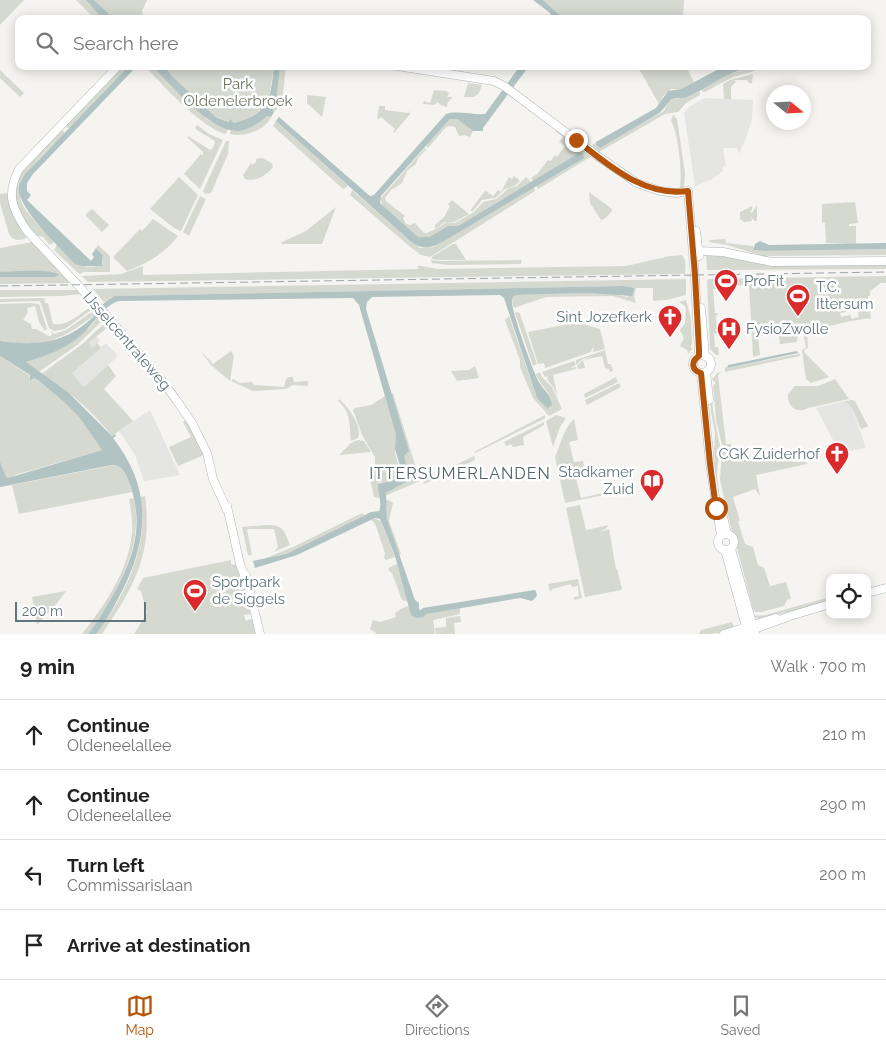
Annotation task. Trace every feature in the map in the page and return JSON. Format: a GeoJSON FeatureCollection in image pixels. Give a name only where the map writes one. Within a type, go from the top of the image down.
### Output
{"type":"FeatureCollection","features":[{"type":"Feature","properties":{"kind":"street","name":"IJsselcentraleweg"},"geometry":{"type":"LineString","coordinates":[[114,70],[20,169],[14,179],[11,193],[15,210],[22,223],[35,239],[98,306],[168,388],[192,423],[207,453],[213,479],[227,510],[246,572],[246,580],[259,634]]}},
{"type":"Feature","properties":{"kind":"street"},"geometry":{"type":"LineString","coordinates":[[424,70],[494,81],[504,86],[596,155],[637,183],[668,192],[688,191],[702,356],[711,363],[711,366],[704,373],[710,464],[724,535],[718,543],[719,547],[728,549]]}},
{"type":"Feature","properties":{"kind":"street"},"geometry":{"type":"LineString","coordinates":[[690,209],[694,220],[698,251],[702,356]]}},
{"type":"Feature","properties":{"kind":"street"},"geometry":{"type":"LineString","coordinates":[[698,251],[723,252],[772,262],[886,261]]}},
{"type":"Feature","properties":{"kind":"street"},"geometry":{"type":"LineString","coordinates":[[702,356],[694,361],[693,366],[696,371],[704,373]]}},
{"type":"Feature","properties":{"kind":"street"},"geometry":{"type":"LineString","coordinates":[[724,535],[734,539],[734,544],[728,549]]}},
{"type":"Feature","properties":{"kind":"street"},"geometry":{"type":"LineString","coordinates":[[728,549],[749,631]]}},
{"type":"Feature","properties":{"kind":"street"},"geometry":{"type":"LineString","coordinates":[[871,592],[886,588]]}},
{"type":"Feature","properties":{"kind":"street"},"geometry":{"type":"LineString","coordinates":[[724,634],[749,631],[826,605]]}},
{"type":"Feature","properties":{"kind":"shaded area"},"geometry":{"type":"Polygon","coordinates":[[[86,0],[94,0],[110,15],[99,15],[86,0]]]}},
{"type":"Feature","properties":{"kind":"shaded area"},"geometry":{"type":"Polygon","coordinates":[[[533,0],[543,0],[560,15],[551,15],[533,0]]]}},
{"type":"Feature","properties":{"kind":"shaded area"},"geometry":{"type":"Polygon","coordinates":[[[125,70],[133,70],[33,174],[27,183],[27,191],[31,195],[27,200],[91,261],[94,257],[92,254],[96,248],[103,255],[102,266],[75,264],[32,217],[20,196],[19,186],[25,174],[125,70]]]}},
{"type":"Feature","properties":{"kind":"shaded area"},"geometry":{"type":"Polygon","coordinates":[[[156,70],[167,70],[217,118],[229,122],[230,119],[234,123],[255,115],[261,110],[269,97],[273,70],[280,70],[277,95],[272,108],[274,112],[271,117],[267,116],[257,124],[244,130],[225,129],[202,115],[156,70]]]}},
{"type":"Feature","properties":{"kind":"shaded area"},"geometry":{"type":"Polygon","coordinates":[[[517,70],[526,70],[483,128],[483,131],[473,131],[457,119],[450,119],[381,196],[380,203],[418,237],[429,237],[448,226],[458,226],[579,153],[583,153],[584,158],[431,247],[419,246],[410,241],[276,121],[279,117],[370,196],[374,195],[446,114],[455,112],[485,114],[517,70]]]}},
{"type":"Feature","properties":{"kind":"shaded area"},"geometry":{"type":"Polygon","coordinates":[[[717,70],[742,70],[726,76],[687,97],[672,99],[656,115],[600,148],[596,145],[596,142],[656,108],[668,91],[681,89],[717,70]]]}},
{"type":"Feature","properties":{"kind":"shaded area"},"geometry":{"type":"Polygon","coordinates":[[[704,98],[753,100],[752,119],[739,154],[737,148],[723,148],[726,166],[723,166],[723,171],[712,179],[695,186],[684,113],[689,107],[704,98]]]}},
{"type":"Feature","properties":{"kind":"shaded area"},"geometry":{"type":"Polygon","coordinates":[[[760,241],[769,245],[886,243],[886,249],[753,250],[755,244],[760,241]]]}},
{"type":"Feature","properties":{"kind":"shaded area"},"geometry":{"type":"Polygon","coordinates":[[[40,271],[59,275],[55,277],[0,277],[0,272],[40,271]]]}},
{"type":"Feature","properties":{"kind":"shaded area"},"geometry":{"type":"Polygon","coordinates":[[[623,286],[634,288],[632,296],[588,293],[516,295],[513,297],[515,316],[536,376],[551,401],[552,405],[548,409],[537,398],[504,298],[500,295],[372,297],[367,302],[366,309],[409,451],[404,456],[412,477],[386,493],[387,519],[415,600],[419,603],[419,609],[534,590],[537,596],[532,601],[520,598],[427,614],[416,618],[411,615],[395,556],[382,523],[380,519],[375,518],[297,555],[255,568],[253,561],[286,554],[371,512],[379,511],[378,484],[393,480],[400,473],[395,449],[396,435],[359,305],[353,298],[119,301],[107,307],[84,333],[67,346],[26,362],[68,392],[112,436],[115,434],[116,436],[113,438],[126,457],[135,476],[142,515],[141,535],[137,554],[130,575],[120,595],[96,634],[88,634],[113,595],[127,567],[135,540],[137,527],[134,498],[125,473],[118,466],[112,465],[0,487],[0,462],[8,478],[102,450],[79,417],[64,402],[38,380],[34,378],[30,380],[30,375],[0,356],[0,341],[38,343],[61,338],[82,326],[93,317],[105,302],[115,296],[623,286]]]}},
{"type":"Feature","properties":{"kind":"shaded area"},"geometry":{"type":"Polygon","coordinates":[[[96,336],[100,340],[97,343],[101,347],[106,343],[118,356],[84,387],[72,373],[88,343],[96,336]]]}},
{"type":"Feature","properties":{"kind":"shaded area"},"geometry":{"type":"Polygon","coordinates":[[[797,351],[798,353],[727,368],[728,365],[797,351]]]}},
{"type":"Feature","properties":{"kind":"shaded area"},"geometry":{"type":"Polygon","coordinates":[[[845,401],[852,408],[866,448],[840,453],[816,408],[845,401]]]}},
{"type":"Feature","properties":{"kind":"shaded area"},"geometry":{"type":"Polygon","coordinates":[[[150,410],[180,475],[144,481],[135,455],[119,431],[150,410]]]}},
{"type":"Feature","properties":{"kind":"green space"},"geometry":{"type":"Polygon","coordinates":[[[0,0],[24,0],[0,25],[0,0]]]}},
{"type":"Feature","properties":{"kind":"green space"},"geometry":{"type":"Polygon","coordinates":[[[76,0],[147,0],[142,11],[142,15],[91,15],[76,0]]]}},
{"type":"Feature","properties":{"kind":"green space"},"geometry":{"type":"Polygon","coordinates":[[[543,0],[684,0],[683,15],[560,15],[543,0]]]}},
{"type":"Feature","properties":{"kind":"green space"},"geometry":{"type":"Polygon","coordinates":[[[0,70],[24,93],[20,97],[0,78],[0,70]]]}},
{"type":"Feature","properties":{"kind":"green space"},"geometry":{"type":"Polygon","coordinates":[[[116,70],[125,70],[69,129],[65,125],[116,70]]]}},
{"type":"Feature","properties":{"kind":"green space"},"geometry":{"type":"Polygon","coordinates":[[[149,70],[156,70],[208,120],[228,129],[226,134],[206,124],[172,95],[149,70]]]}},
{"type":"Feature","properties":{"kind":"green space","name":"Park Oldenelerbroek"},"geometry":{"type":"Polygon","coordinates":[[[167,70],[273,70],[269,97],[264,109],[248,119],[234,123],[217,118],[167,70]]]}},
{"type":"Feature","properties":{"kind":"green space"},"geometry":{"type":"Polygon","coordinates":[[[280,70],[286,70],[280,103],[274,112],[272,108],[277,95],[280,70]]]}},
{"type":"Feature","properties":{"kind":"green space"},"geometry":{"type":"Polygon","coordinates":[[[640,70],[688,70],[694,82],[681,89],[671,89],[663,96],[659,104],[640,70]]]}},
{"type":"Feature","properties":{"kind":"green space"},"geometry":{"type":"Polygon","coordinates":[[[743,70],[754,70],[733,77],[705,92],[701,89],[726,75],[743,70]]]}},
{"type":"Feature","properties":{"kind":"green space"},"geometry":{"type":"Polygon","coordinates":[[[753,74],[752,83],[749,83],[747,80],[734,80],[736,82],[731,87],[731,99],[724,99],[723,84],[730,80],[753,74]]]}},
{"type":"Feature","properties":{"kind":"green space"},"geometry":{"type":"Polygon","coordinates":[[[468,83],[482,85],[479,93],[474,97],[464,97],[468,83]]]}},
{"type":"Feature","properties":{"kind":"green space"},"geometry":{"type":"Polygon","coordinates":[[[434,90],[446,91],[449,93],[447,97],[453,97],[448,102],[447,107],[438,102],[434,105],[423,104],[424,101],[430,103],[434,90]]]}},
{"type":"Feature","properties":{"kind":"green space"},"geometry":{"type":"Polygon","coordinates":[[[700,91],[700,95],[686,103],[678,112],[665,114],[599,152],[591,146],[596,142],[600,147],[664,111],[668,102],[673,99],[687,97],[700,91]]]}},
{"type":"Feature","properties":{"kind":"green space"},"geometry":{"type":"Polygon","coordinates":[[[307,95],[326,97],[322,117],[307,103],[307,95]]]}},
{"type":"Feature","properties":{"kind":"green space"},"geometry":{"type":"Polygon","coordinates":[[[380,106],[385,106],[385,110],[409,113],[410,110],[410,114],[394,133],[395,129],[381,117],[377,118],[380,106]]]}},
{"type":"Feature","properties":{"kind":"green space"},"geometry":{"type":"Polygon","coordinates":[[[673,115],[677,119],[685,173],[684,187],[680,188],[681,172],[676,135],[671,120],[673,115]]]}},
{"type":"Feature","properties":{"kind":"green space"},"geometry":{"type":"Polygon","coordinates":[[[267,116],[271,117],[268,122],[254,132],[241,135],[230,134],[231,130],[246,129],[267,116]]]}},
{"type":"Feature","properties":{"kind":"green space"},"geometry":{"type":"Polygon","coordinates":[[[451,118],[457,119],[473,131],[470,137],[465,135],[459,136],[455,127],[449,126],[428,148],[426,146],[451,118]]]}},
{"type":"Feature","properties":{"kind":"green space"},"geometry":{"type":"Polygon","coordinates":[[[276,121],[348,186],[343,189],[273,126],[276,121]]]}},
{"type":"Feature","properties":{"kind":"green space"},"geometry":{"type":"Polygon","coordinates":[[[197,125],[209,134],[223,140],[200,189],[184,174],[201,154],[203,155],[203,152],[187,137],[210,150],[213,148],[215,141],[197,130],[195,128],[197,125]]]}},
{"type":"Feature","properties":{"kind":"green space"},"geometry":{"type":"Polygon","coordinates":[[[61,129],[65,133],[32,168],[21,188],[21,199],[25,209],[54,242],[50,245],[43,237],[35,235],[28,227],[19,215],[14,199],[18,174],[61,129]]]}},
{"type":"Feature","properties":{"kind":"green space"},"geometry":{"type":"Polygon","coordinates":[[[556,130],[592,156],[538,189],[536,186],[583,157],[583,153],[579,153],[533,181],[531,178],[537,174],[548,160],[551,161],[555,155],[557,157],[565,146],[559,142],[563,137],[556,130]]]}},
{"type":"Feature","properties":{"kind":"green space"},"geometry":{"type":"Polygon","coordinates":[[[226,141],[229,141],[228,154],[211,193],[205,194],[203,191],[226,141]]]}},
{"type":"Feature","properties":{"kind":"green space"},"geometry":{"type":"Polygon","coordinates":[[[425,148],[426,150],[418,158],[416,164],[407,171],[402,183],[391,190],[385,198],[386,201],[405,216],[403,218],[406,224],[415,223],[424,233],[436,229],[447,222],[455,223],[474,212],[483,202],[496,199],[509,188],[517,186],[526,177],[531,182],[458,226],[448,226],[427,238],[418,237],[383,206],[380,199],[425,148]]]}},
{"type":"Feature","properties":{"kind":"green space"},"geometry":{"type":"Polygon","coordinates":[[[262,158],[272,163],[273,167],[261,177],[253,180],[245,179],[243,175],[251,163],[252,165],[256,162],[256,159],[262,158]]]}},
{"type":"Feature","properties":{"kind":"green space"},"geometry":{"type":"Polygon","coordinates":[[[514,176],[520,181],[516,185],[505,189],[495,198],[482,200],[473,211],[470,211],[484,192],[486,191],[493,196],[498,190],[501,192],[509,177],[512,179],[514,176]]]}},
{"type":"Feature","properties":{"kind":"green space"},"geometry":{"type":"Polygon","coordinates":[[[179,177],[198,195],[181,231],[174,228],[150,209],[179,177]]]}},
{"type":"Feature","properties":{"kind":"green space"},"geometry":{"type":"Polygon","coordinates":[[[534,187],[535,191],[430,257],[421,255],[409,246],[350,195],[352,190],[420,248],[433,247],[534,187]]]}},
{"type":"Feature","properties":{"kind":"green space"},"geometry":{"type":"Polygon","coordinates":[[[589,192],[612,209],[604,219],[601,220],[590,203],[589,192]]]}},
{"type":"Feature","properties":{"kind":"green space"},"geometry":{"type":"Polygon","coordinates":[[[6,193],[9,195],[27,235],[25,239],[14,239],[9,234],[0,203],[0,194],[6,193]]]}},
{"type":"Feature","properties":{"kind":"green space"},"geometry":{"type":"Polygon","coordinates":[[[200,196],[206,199],[189,236],[183,232],[200,196]]]}},
{"type":"Feature","properties":{"kind":"green space"},"geometry":{"type":"Polygon","coordinates":[[[452,200],[469,214],[454,222],[445,222],[435,229],[435,225],[444,217],[450,206],[448,204],[452,200]]]}},
{"type":"Feature","properties":{"kind":"green space"},"geometry":{"type":"Polygon","coordinates":[[[855,202],[858,223],[849,224],[849,226],[856,226],[856,244],[826,243],[825,223],[822,222],[822,204],[855,202]]]}},
{"type":"Feature","properties":{"kind":"green space"},"geometry":{"type":"Polygon","coordinates":[[[757,205],[757,221],[751,217],[752,221],[744,222],[740,219],[740,212],[752,206],[750,211],[752,213],[757,205]]]}},
{"type":"Feature","properties":{"kind":"green space"},"geometry":{"type":"Polygon","coordinates":[[[336,207],[322,244],[281,244],[306,231],[336,207]]]}},
{"type":"Feature","properties":{"kind":"green space"},"geometry":{"type":"Polygon","coordinates":[[[92,209],[109,225],[102,232],[85,215],[92,209]]]}},
{"type":"Feature","properties":{"kind":"green space"},"geometry":{"type":"Polygon","coordinates":[[[153,219],[178,236],[155,257],[127,271],[113,257],[140,229],[142,231],[153,219]]]}},
{"type":"Feature","properties":{"kind":"green space"},"geometry":{"type":"Polygon","coordinates":[[[725,239],[726,243],[753,246],[754,250],[764,251],[886,249],[886,255],[763,256],[727,245],[709,242],[710,240],[725,239]]]}},
{"type":"Feature","properties":{"kind":"green space"},"geometry":{"type":"Polygon","coordinates":[[[32,242],[72,283],[0,284],[0,277],[55,277],[56,273],[0,272],[0,248],[32,242]]]}},
{"type":"Feature","properties":{"kind":"green space"},"geometry":{"type":"Polygon","coordinates":[[[456,244],[466,260],[431,259],[433,256],[456,244]]]}},
{"type":"Feature","properties":{"kind":"green space"},"geometry":{"type":"Polygon","coordinates":[[[57,245],[72,260],[88,267],[103,264],[103,255],[96,248],[98,245],[110,256],[110,272],[83,272],[80,274],[54,250],[57,245]]]}},
{"type":"Feature","properties":{"kind":"green space"},"geometry":{"type":"Polygon","coordinates":[[[706,254],[718,254],[744,260],[886,263],[886,269],[707,270],[706,254]]]}},
{"type":"Feature","properties":{"kind":"green space"},"geometry":{"type":"Polygon","coordinates":[[[682,255],[685,262],[685,274],[88,282],[82,276],[121,274],[143,266],[143,275],[419,269],[417,266],[437,269],[626,266],[682,255]]]}},
{"type":"Feature","properties":{"kind":"green space"},"geometry":{"type":"Polygon","coordinates":[[[431,260],[522,260],[521,264],[448,265],[432,263],[431,260]]]}},
{"type":"Feature","properties":{"kind":"green space"},"geometry":{"type":"Polygon","coordinates":[[[886,276],[886,283],[881,283],[870,291],[868,305],[854,308],[853,302],[848,302],[846,312],[840,313],[841,317],[850,315],[852,319],[859,317],[858,312],[860,309],[867,308],[870,310],[871,319],[839,324],[807,334],[808,348],[804,350],[805,353],[829,377],[811,383],[806,379],[802,350],[806,348],[803,330],[798,331],[797,342],[780,344],[779,336],[758,336],[760,355],[753,357],[749,285],[717,286],[716,289],[713,289],[715,313],[718,313],[716,316],[717,333],[714,334],[715,347],[718,347],[719,355],[716,355],[710,349],[708,279],[886,276]]]}},
{"type":"Feature","properties":{"kind":"green space"},"geometry":{"type":"Polygon","coordinates":[[[686,279],[686,295],[666,300],[653,301],[653,288],[636,288],[634,297],[636,303],[613,296],[546,297],[514,308],[512,300],[516,295],[588,293],[628,297],[623,286],[119,296],[111,297],[104,302],[93,289],[686,279]]]}},
{"type":"Feature","properties":{"kind":"green space"},"geometry":{"type":"Polygon","coordinates":[[[0,290],[79,290],[82,294],[0,297],[0,290]]]}},
{"type":"Feature","properties":{"kind":"green space"},"geometry":{"type":"Polygon","coordinates":[[[44,298],[45,303],[48,303],[53,324],[68,322],[91,307],[83,299],[86,299],[105,319],[102,319],[91,310],[65,329],[54,331],[49,328],[40,301],[0,302],[0,299],[44,298]]]}},
{"type":"Feature","properties":{"kind":"green space"},"geometry":{"type":"Polygon","coordinates":[[[686,300],[691,318],[691,348],[693,348],[688,354],[687,350],[680,346],[684,338],[680,330],[685,323],[686,310],[685,306],[679,302],[686,300]]]}},
{"type":"Feature","properties":{"kind":"green space"},"geometry":{"type":"Polygon","coordinates":[[[0,304],[39,304],[47,329],[45,331],[39,322],[35,306],[27,308],[28,312],[23,320],[31,324],[32,329],[36,329],[49,336],[52,335],[51,331],[54,334],[66,330],[90,313],[93,313],[101,322],[77,345],[39,372],[26,362],[63,347],[88,328],[96,319],[93,316],[70,332],[50,341],[15,343],[0,341],[0,304]]]}},
{"type":"Feature","properties":{"kind":"green space"},"geometry":{"type":"Polygon","coordinates":[[[518,312],[537,364],[533,366],[515,313],[518,312]]]}},
{"type":"Feature","properties":{"kind":"green space"},"geometry":{"type":"Polygon","coordinates":[[[509,316],[537,398],[550,409],[551,400],[536,374],[540,372],[541,376],[552,387],[562,409],[549,416],[533,398],[520,367],[520,360],[505,320],[509,316]]]}},
{"type":"Feature","properties":{"kind":"green space"},"geometry":{"type":"Polygon","coordinates":[[[107,321],[110,324],[108,327],[89,343],[92,348],[97,343],[101,348],[72,373],[84,387],[108,365],[116,376],[104,389],[133,421],[112,436],[80,402],[41,374],[81,345],[107,321]]]}},
{"type":"Feature","properties":{"kind":"green space"},"geometry":{"type":"Polygon","coordinates":[[[569,324],[583,324],[600,329],[605,349],[593,352],[594,345],[591,352],[545,368],[544,363],[538,364],[528,332],[569,324]]]}},
{"type":"Feature","properties":{"kind":"green space"},"geometry":{"type":"Polygon","coordinates":[[[200,350],[213,364],[231,351],[234,356],[230,381],[211,365],[200,350]]]}},
{"type":"Feature","properties":{"kind":"green space"},"geometry":{"type":"Polygon","coordinates":[[[605,350],[608,364],[611,364],[613,371],[610,372],[609,369],[605,368],[602,356],[583,360],[594,355],[583,359],[576,365],[576,360],[605,350]]]}},
{"type":"Feature","properties":{"kind":"green space"},"geometry":{"type":"Polygon","coordinates":[[[799,352],[800,356],[725,372],[725,367],[728,368],[798,354],[799,352]]]}},
{"type":"Feature","properties":{"kind":"green space"},"geometry":{"type":"Polygon","coordinates":[[[0,356],[30,376],[29,378],[38,380],[64,402],[79,417],[102,450],[15,475],[11,478],[10,485],[0,487],[0,356]]]}},
{"type":"Feature","properties":{"kind":"green space"},"geometry":{"type":"Polygon","coordinates":[[[583,360],[585,368],[578,369],[577,366],[583,360]]]}},
{"type":"Feature","properties":{"kind":"green space"},"geometry":{"type":"Polygon","coordinates":[[[574,361],[576,365],[570,368],[576,367],[576,369],[553,375],[558,398],[554,388],[547,379],[548,376],[545,377],[542,372],[574,361]]]}},
{"type":"Feature","properties":{"kind":"green space"},"geometry":{"type":"Polygon","coordinates":[[[475,366],[479,378],[457,381],[451,371],[469,370],[475,366]]]}},
{"type":"Feature","properties":{"kind":"green space"},"geometry":{"type":"Polygon","coordinates":[[[721,372],[718,375],[726,444],[731,444],[731,448],[722,445],[716,420],[713,385],[715,381],[712,378],[721,372]]]}},
{"type":"Feature","properties":{"kind":"green space"},"geometry":{"type":"Polygon","coordinates":[[[293,377],[294,382],[308,381],[308,386],[293,385],[286,389],[253,391],[231,381],[233,379],[240,383],[252,382],[254,385],[284,387],[286,379],[293,377]]]}},
{"type":"Feature","properties":{"kind":"green space"},"geometry":{"type":"Polygon","coordinates":[[[616,377],[618,382],[585,398],[584,394],[616,377]]]}},
{"type":"Feature","properties":{"kind":"green space"},"geometry":{"type":"Polygon","coordinates":[[[709,379],[711,379],[713,411],[720,446],[716,479],[715,433],[711,412],[709,379]]]}},
{"type":"Feature","properties":{"kind":"green space"},"geometry":{"type":"Polygon","coordinates":[[[835,379],[849,399],[800,410],[797,410],[789,403],[788,394],[795,386],[818,386],[835,379]]]}},
{"type":"Feature","properties":{"kind":"green space"},"geometry":{"type":"Polygon","coordinates":[[[619,383],[621,387],[587,405],[585,400],[619,383]]]}},
{"type":"Feature","properties":{"kind":"green space"},"geometry":{"type":"Polygon","coordinates":[[[393,393],[420,481],[385,496],[388,490],[411,479],[404,456],[408,450],[391,394],[393,393]]]}},
{"type":"Feature","properties":{"kind":"green space"},"geometry":{"type":"Polygon","coordinates":[[[385,396],[396,435],[395,453],[400,471],[393,480],[378,483],[379,498],[374,497],[369,474],[375,466],[375,457],[362,435],[353,410],[371,405],[385,396]]]}},
{"type":"Feature","properties":{"kind":"green space"},"geometry":{"type":"Polygon","coordinates":[[[339,399],[357,423],[358,438],[351,441],[348,415],[338,401],[339,399]]]}},
{"type":"Feature","properties":{"kind":"green space"},"geometry":{"type":"Polygon","coordinates":[[[845,401],[855,401],[868,426],[861,429],[852,408],[845,401]]]}},
{"type":"Feature","properties":{"kind":"green space"},"geometry":{"type":"Polygon","coordinates":[[[545,415],[545,418],[542,420],[474,452],[545,415]]]}},
{"type":"Feature","properties":{"kind":"green space"},"geometry":{"type":"Polygon","coordinates":[[[556,415],[566,418],[560,427],[553,447],[546,421],[556,415]]]}},
{"type":"Feature","properties":{"kind":"green space"},"geometry":{"type":"Polygon","coordinates":[[[574,419],[578,440],[569,442],[574,462],[583,461],[586,473],[575,475],[581,498],[634,486],[634,489],[565,503],[555,457],[565,432],[574,419]]]}},
{"type":"Feature","properties":{"kind":"green space"},"geometry":{"type":"Polygon","coordinates":[[[187,420],[204,455],[178,466],[169,447],[191,437],[183,422],[187,420]]]}},
{"type":"Feature","properties":{"kind":"green space"},"geometry":{"type":"Polygon","coordinates":[[[544,422],[544,425],[523,437],[524,445],[513,447],[511,444],[506,446],[504,442],[544,422]]]}},
{"type":"Feature","properties":{"kind":"green space"},"geometry":{"type":"Polygon","coordinates":[[[358,440],[364,441],[371,452],[339,455],[351,443],[358,440]]]}},
{"type":"Feature","properties":{"kind":"green space"},"geometry":{"type":"Polygon","coordinates":[[[722,448],[733,452],[734,455],[782,458],[788,461],[806,462],[807,464],[756,475],[760,496],[755,489],[733,497],[745,544],[753,547],[758,565],[764,568],[770,586],[786,582],[791,598],[787,600],[784,606],[762,612],[755,612],[753,609],[737,548],[737,538],[732,532],[720,480],[722,448]]]}},
{"type":"Feature","properties":{"kind":"green space"},"geometry":{"type":"Polygon","coordinates":[[[474,456],[475,460],[424,484],[423,481],[474,456]]]}},
{"type":"Feature","properties":{"kind":"green space"},"geometry":{"type":"Polygon","coordinates":[[[115,465],[124,472],[132,492],[19,514],[12,485],[115,465]]]}},
{"type":"Feature","properties":{"kind":"green space"},"geometry":{"type":"Polygon","coordinates":[[[145,496],[146,535],[138,569],[132,585],[113,617],[102,634],[96,634],[116,604],[133,569],[142,532],[140,497],[145,496]]]}},
{"type":"Feature","properties":{"kind":"green space"},"geometry":{"type":"Polygon","coordinates":[[[134,498],[136,524],[129,560],[102,615],[88,634],[82,634],[107,599],[126,561],[132,534],[132,516],[129,499],[134,498]]]}},
{"type":"Feature","properties":{"kind":"green space"},"geometry":{"type":"Polygon","coordinates":[[[386,500],[393,503],[389,521],[401,554],[399,555],[387,519],[386,500]]]}},
{"type":"Feature","properties":{"kind":"green space"},"geometry":{"type":"Polygon","coordinates":[[[580,505],[586,530],[609,525],[599,532],[609,529],[621,590],[585,597],[566,508],[580,505]]]}},
{"type":"Feature","properties":{"kind":"green space"},"geometry":{"type":"Polygon","coordinates":[[[362,513],[364,515],[286,554],[263,559],[293,547],[362,513]]]}},
{"type":"Feature","properties":{"kind":"green space"},"geometry":{"type":"Polygon","coordinates":[[[371,519],[381,521],[395,557],[386,560],[384,558],[385,553],[376,526],[371,519]]]}},
{"type":"Feature","properties":{"kind":"green space"},"geometry":{"type":"Polygon","coordinates":[[[273,525],[280,528],[290,545],[274,552],[278,547],[274,529],[247,529],[252,555],[248,555],[242,527],[273,525]]]}},
{"type":"Feature","properties":{"kind":"green space","name":"Sportpark de Siggels"},"geometry":{"type":"Polygon","coordinates":[[[231,560],[231,564],[239,566],[251,611],[250,614],[244,615],[246,621],[253,620],[255,634],[134,634],[147,613],[141,591],[137,589],[143,578],[231,560]]]}},
{"type":"Feature","properties":{"kind":"green space"},"geometry":{"type":"Polygon","coordinates":[[[397,564],[408,602],[402,600],[392,573],[388,570],[397,564]]]}},
{"type":"Feature","properties":{"kind":"green space"},"geometry":{"type":"Polygon","coordinates":[[[578,579],[582,598],[574,600],[574,597],[579,596],[578,586],[572,587],[571,584],[550,591],[548,584],[578,579]]]}},
{"type":"Feature","properties":{"kind":"green space"},"geometry":{"type":"Polygon","coordinates":[[[66,591],[57,603],[37,625],[32,597],[66,591]]]}},
{"type":"Feature","properties":{"kind":"green space"},"geometry":{"type":"Polygon","coordinates":[[[826,598],[826,603],[759,619],[753,616],[765,615],[826,598]]]}},
{"type":"Feature","properties":{"kind":"green space"},"geometry":{"type":"Polygon","coordinates":[[[410,605],[411,615],[423,617],[427,614],[460,608],[460,614],[433,620],[435,634],[376,634],[370,629],[373,620],[380,622],[396,617],[395,613],[410,605]]]}},
{"type":"Feature","properties":{"kind":"green space"},"geometry":{"type":"Polygon","coordinates":[[[460,616],[461,622],[454,623],[455,634],[436,634],[435,628],[446,627],[446,618],[460,616]]]}},
{"type":"Feature","properties":{"kind":"green space"},"geometry":{"type":"Polygon","coordinates":[[[732,622],[734,628],[730,630],[699,634],[701,630],[732,622]]]}},
{"type":"Feature","properties":{"kind":"railway"},"geometry":{"type":"LineString","coordinates":[[0,286],[886,272]]}},
{"type":"Feature","properties":{"kind":"place","name":"ProFit"},"geometry":{"type":"Point","coordinates":[726,302]}},
{"type":"Feature","properties":{"kind":"place","name":"T.C. Ittersum"},"geometry":{"type":"Point","coordinates":[798,317]}},
{"type":"Feature","properties":{"kind":"place","name":"Sint Jozefkerk"},"geometry":{"type":"Point","coordinates":[670,338]}},
{"type":"Feature","properties":{"kind":"place","name":"FysioZwolle"},"geometry":{"type":"Point","coordinates":[729,350]}},
{"type":"Feature","properties":{"kind":"place","name":"CGK Zuiderhof"},"geometry":{"type":"Point","coordinates":[837,475]}},
{"type":"Feature","properties":{"kind":"place","name":"Stadkamer Zuid"},"geometry":{"type":"Point","coordinates":[652,502]}},
{"type":"Feature","properties":{"kind":"place","name":"Sportpark de Siggels"},"geometry":{"type":"Point","coordinates":[195,612]}},
{"type":"Feature","properties":{"kind":"district","name":"ITTERSUMERLANDEN"},"geometry":{"type":"Point","coordinates":[460,473]}},
{"type":"Feature","properties":{"kind":"route"},"geometry":{"type":"LineString","coordinates":[[576,140],[637,183],[668,192],[688,191],[699,350],[699,356],[694,361],[693,366],[696,371],[701,373],[716,508]]}}]}
